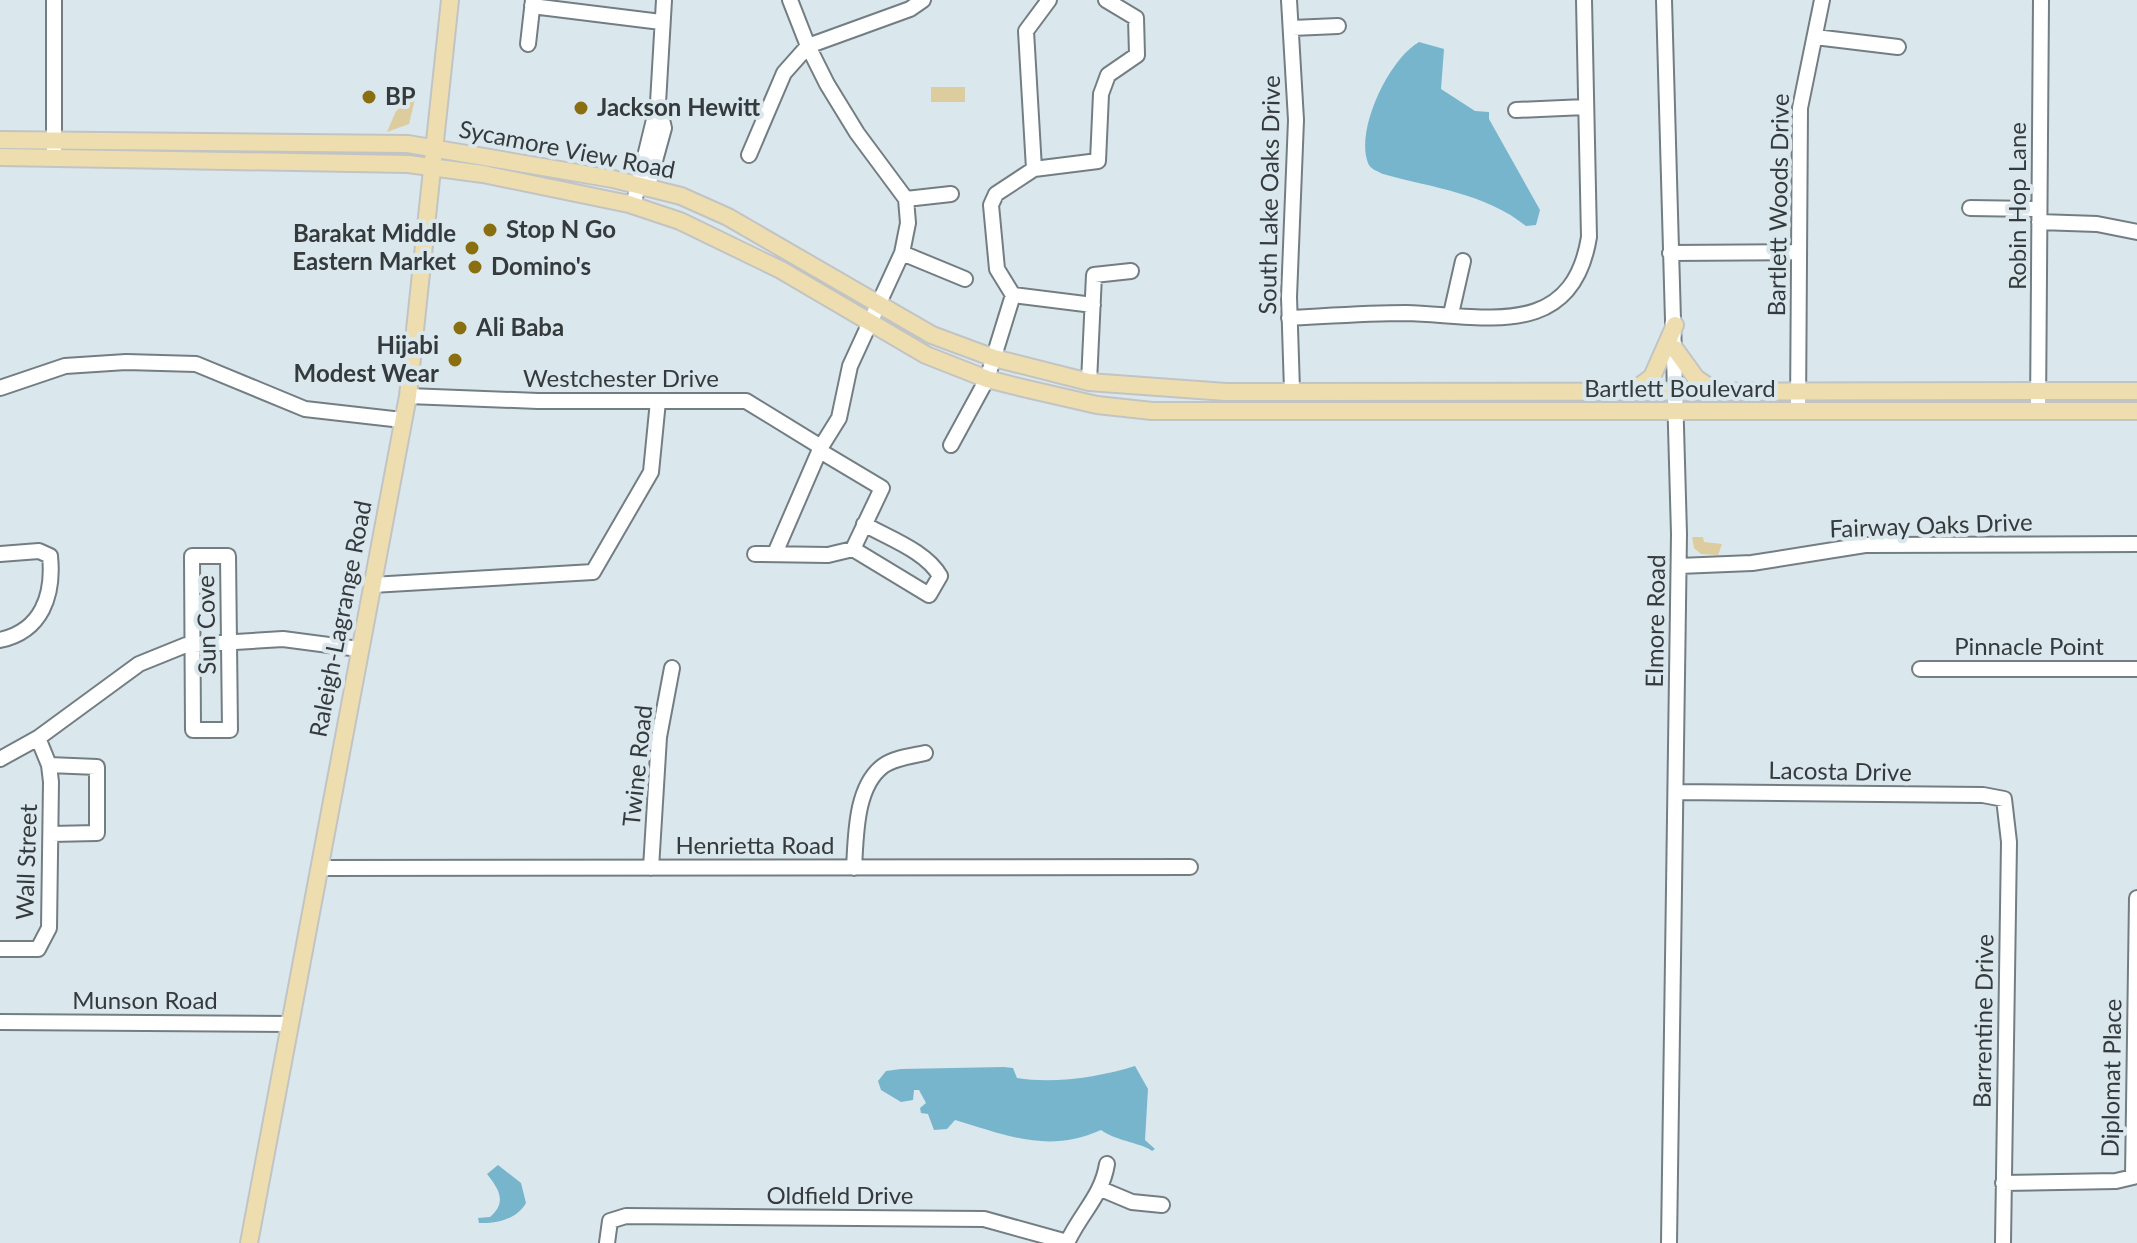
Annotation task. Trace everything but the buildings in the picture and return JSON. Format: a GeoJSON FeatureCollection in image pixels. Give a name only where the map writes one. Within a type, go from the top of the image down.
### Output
{"type":"FeatureCollection","features":[{"type":"Feature","properties":{"kind":"main road","name":"Raleigh-Lagrange Road"},"geometry":{"type":"LineString","coordinates":[[249,1243],[408,396],[450,0]]}},
{"type":"Feature","properties":{"kind":"main road","name":"Sycamore View Road"},"geometry":{"type":"LineString","coordinates":[[0,140],[408,144],[589,175],[681,196],[728,217],[875,313]]}},
{"type":"Feature","properties":{"kind":"main road","name":"Sycamore View Road"},"geometry":{"type":"LineString","coordinates":[[0,157],[408,164],[585,195],[680,221],[875,313],[932,335],[991,368],[1097,405],[1152,411],[1224,410]]}},
{"type":"Feature","properties":{"kind":"main road"},"geometry":{"type":"LineString","coordinates":[[516,181],[520,163]]}},
{"type":"Feature","properties":{"kind":"main road"},"geometry":{"type":"LineString","coordinates":[[585,195],[589,175]]}},
{"type":"Feature","properties":{"kind":"main road"},"geometry":{"type":"LineString","coordinates":[[1631,392],[1652,377],[1675,325]]}},
{"type":"Feature","properties":{"kind":"main road"},"geometry":{"type":"LineString","coordinates":[[1675,349],[1696,378],[1717,392]]}},
{"type":"Feature","properties":{"kind":"main road","name":"Sycamore View Road"},"geometry":{"type":"LineString","coordinates":[[991,368],[1089,382],[1226,392]]}},
{"type":"Feature","properties":{"kind":"main road"},"geometry":{"type":"LineString","coordinates":[[1152,388],[1152,411]]}},
{"type":"Feature","properties":{"kind":"main road"},"geometry":{"type":"LineString","coordinates":[[1452,391],[1452,412]]}},
{"type":"Feature","properties":{"kind":"main road","name":"Bartlett Boulevard"},"geometry":{"type":"LineString","coordinates":[[1226,392],[2137,391]]}},
{"type":"Feature","properties":{"kind":"main road","name":"Bartlett Boulevard"},"geometry":{"type":"LineString","coordinates":[[1224,410],[1675,414],[2137,411]]}},
{"type":"Feature","properties":{"kind":"street"},"geometry":{"type":"LineString","coordinates":[[54,0],[54,158]]}},
{"type":"Feature","properties":{"kind":"street"},"geometry":{"type":"LineString","coordinates":[[638,208],[664,128],[658,103],[664,0]]}},
{"type":"Feature","properties":{"kind":"street"},"geometry":{"type":"LineString","coordinates":[[776,551],[821,449],[839,418],[850,366],[902,253],[908,223],[906,199],[857,133],[808,46],[790,0]]}},
{"type":"Feature","properties":{"kind":"street"},"geometry":{"type":"LineString","coordinates":[[749,155],[784,73],[808,46],[910,9],[923,0]]}},
{"type":"Feature","properties":{"kind":"street"},"geometry":{"type":"LineString","coordinates":[[1034,169],[1026,31],[1049,0]]}},
{"type":"Feature","properties":{"kind":"street"},"geometry":{"type":"LineString","coordinates":[[951,445],[991,368],[1013,295],[997,269],[991,205],[996,194],[1034,169],[1098,161],[1101,94],[1108,75],[1137,55],[1136,18],[1106,0]]}},
{"type":"Feature","properties":{"kind":"street","name":"South Lake Oaks Drive"},"geometry":{"type":"LineString","coordinates":[[1289,0],[1296,142],[1289,318],[1292,390]]}},
{"type":"Feature","properties":{"kind":"street"},"geometry":{"type":"LineString","coordinates":[[1289,318],[1451,314],[1508,320],[1550,305],[1566,290],[1583,261],[1589,237],[1584,0]]}},
{"type":"Feature","properties":{"kind":"street","name":"Elmore Road"},"geometry":{"type":"LineString","coordinates":[[1664,0],[1679,566],[1669,1243]]}},
{"type":"Feature","properties":{"kind":"street","name":"Bartlett Woods Drive"},"geometry":{"type":"LineString","coordinates":[[1798,412],[1800,108],[1822,0]]}},
{"type":"Feature","properties":{"kind":"street","name":"Robin Hop Lane"},"geometry":{"type":"LineString","coordinates":[[2038,412],[2041,0]]}},
{"type":"Feature","properties":{"kind":"street"},"geometry":{"type":"LineString","coordinates":[[528,44],[532,3],[661,22]]}},
{"type":"Feature","properties":{"kind":"street"},"geometry":{"type":"LineString","coordinates":[[1292,28],[1338,26]]}},
{"type":"Feature","properties":{"kind":"street"},"geometry":{"type":"LineString","coordinates":[[1815,37],[1898,47]]}},
{"type":"Feature","properties":{"kind":"street"},"geometry":{"type":"LineString","coordinates":[[1516,110],[1585,107]]}},
{"type":"Feature","properties":{"kind":"street"},"geometry":{"type":"LineString","coordinates":[[906,199],[951,194]]}},
{"type":"Feature","properties":{"kind":"street"},"geometry":{"type":"LineString","coordinates":[[1970,208],[2137,232]]}},
{"type":"Feature","properties":{"kind":"street"},"geometry":{"type":"LineString","coordinates":[[1670,253],[1799,252]]}},
{"type":"Feature","properties":{"kind":"street"},"geometry":{"type":"LineString","coordinates":[[902,253],[965,279]]}},
{"type":"Feature","properties":{"kind":"street"},"geometry":{"type":"LineString","coordinates":[[1451,314],[1463,261]]}},
{"type":"Feature","properties":{"kind":"street"},"geometry":{"type":"LineString","coordinates":[[1089,382],[1094,275],[1131,271]]}},
{"type":"Feature","properties":{"kind":"street"},"geometry":{"type":"LineString","coordinates":[[1013,295],[1093,305]]}},
{"type":"Feature","properties":{"kind":"street"},"geometry":{"type":"LineString","coordinates":[[0,388],[65,366],[126,362],[196,364],[305,409],[402,420]]}},
{"type":"Feature","properties":{"kind":"street","name":"Westchester Drive"},"geometry":{"type":"LineString","coordinates":[[408,396],[746,401],[882,488],[864,524]]}},
{"type":"Feature","properties":{"kind":"street"},"geometry":{"type":"LineString","coordinates":[[372,585],[593,572],[651,472],[658,401]]}},
{"type":"Feature","properties":{"kind":"street"},"geometry":{"type":"LineString","coordinates":[[755,554],[776,551],[828,555],[853,549],[929,595],[940,576],[926,559],[864,524],[853,549]]}},
{"type":"Feature","properties":{"kind":"street","name":"Fairway Oaks Drive"},"geometry":{"type":"LineString","coordinates":[[1679,566],[1752,563],[1865,545],[2137,544]]}},
{"type":"Feature","properties":{"kind":"street"},"geometry":{"type":"LineString","coordinates":[[0,554],[39,551],[50,556],[52,573],[46,610],[21,633],[0,640]]}},
{"type":"Feature","properties":{"kind":"street","name":"Sun Cove"},"geometry":{"type":"LineString","coordinates":[[192,556],[228,556],[230,644],[230,730],[193,730],[192,556]]}},
{"type":"Feature","properties":{"kind":"street"},"geometry":{"type":"LineString","coordinates":[[0,759],[38,738],[139,664],[191,645],[283,639],[359,649]]}},
{"type":"Feature","properties":{"kind":"street","name":"Twine Road"},"geometry":{"type":"LineString","coordinates":[[651,868],[659,737],[672,668]]}},
{"type":"Feature","properties":{"kind":"street","name":"Pinnacle Point"},"geometry":{"type":"LineString","coordinates":[[1920,669],[2137,669]]}},
{"type":"Feature","properties":{"kind":"street","name":"Wall Street"},"geometry":{"type":"LineString","coordinates":[[0,949],[38,949],[49,928],[49,765],[38,738]]}},
{"type":"Feature","properties":{"kind":"street"},"geometry":{"type":"LineString","coordinates":[[854,868],[857,827],[873,775],[891,761],[925,753]]}},
{"type":"Feature","properties":{"kind":"street"},"geometry":{"type":"LineString","coordinates":[[49,765],[97,767],[97,833],[51,834]]}},
{"type":"Feature","properties":{"kind":"street","name":"Lacosta Drive"},"geometry":{"type":"LineString","coordinates":[[1676,792],[1983,795],[2004,799]]}},
{"type":"Feature","properties":{"kind":"street","name":"Barrentine Drive"},"geometry":{"type":"LineString","coordinates":[[2003,1243],[2009,842],[2004,799]]}},
{"type":"Feature","properties":{"kind":"street","name":"Henrietta Road"},"geometry":{"type":"LineString","coordinates":[[319,868],[1190,867]]}},
{"type":"Feature","properties":{"kind":"street","name":"Diplomat Place"},"geometry":{"type":"LineString","coordinates":[[2003,1183],[2116,1181],[2133,1177],[2137,898]]}},
{"type":"Feature","properties":{"kind":"street","name":"Munson Road"},"geometry":{"type":"LineString","coordinates":[[0,1022],[290,1024]]}},
{"type":"Feature","properties":{"kind":"street"},"geometry":{"type":"LineString","coordinates":[[1067,1242],[1101,1189],[1107,1164]]}},
{"type":"Feature","properties":{"kind":"street"},"geometry":{"type":"LineString","coordinates":[[1101,1189],[1132,1202],[1162,1205]]}},
{"type":"Feature","properties":{"kind":"street","name":"Oldfield Drive"},"geometry":{"type":"LineString","coordinates":[[607,1243],[610,1221],[626,1216],[982,1219],[1067,1242]]}},
{"type":"Feature","properties":{"kind":"shaded area"},"geometry":{"type":"Polygon","coordinates":[[[931,87],[965,87],[965,102],[931,102],[931,87]]]}},
{"type":"Feature","properties":{"kind":"shaded area"},"geometry":{"type":"Polygon","coordinates":[[[416,95],[409,124],[387,132],[396,111],[416,95]]]}},
{"type":"Feature","properties":{"kind":"shaded area"},"geometry":{"type":"Polygon","coordinates":[[[1692,537],[1703,537],[1704,542],[1722,544],[1718,555],[1701,554],[1694,548],[1692,537]]]}},
{"type":"Feature","properties":{"kind":"water"},"geometry":{"type":"Polygon","coordinates":[[[1419,42],[1444,49],[1441,89],[1475,111],[1489,112],[1489,119],[1540,210],[1536,225],[1526,226],[1476,199],[1383,174],[1369,165],[1365,149],[1366,133],[1377,96],[1397,63],[1419,42]]]}},
{"type":"Feature","properties":{"kind":"water"},"geometry":{"type":"Polygon","coordinates":[[[1135,1066],[1148,1089],[1145,1140],[1155,1149],[1152,1151],[1101,1130],[1063,1141],[1045,1141],[1027,1140],[955,1120],[947,1129],[934,1130],[928,1114],[921,1113],[920,1108],[926,1103],[919,1090],[914,1090],[913,1100],[901,1102],[881,1090],[878,1081],[886,1071],[901,1069],[1004,1067],[1013,1068],[1017,1078],[1061,1080],[1135,1066]]]}},
{"type":"Feature","properties":{"kind":"water"},"geometry":{"type":"Polygon","coordinates":[[[498,1165],[521,1183],[526,1203],[506,1219],[479,1223],[478,1218],[490,1217],[499,1206],[498,1190],[487,1174],[498,1165]]]}},
{"type":"Feature","properties":{"kind":"place","name":"BP"},"geometry":{"type":"Point","coordinates":[369,97]}},
{"type":"Feature","properties":{"kind":"place","name":"Jackson Hewitt"},"geometry":{"type":"Point","coordinates":[581,108]}},
{"type":"Feature","properties":{"kind":"place","name":"Stop N Go"},"geometry":{"type":"Point","coordinates":[490,230]}},
{"type":"Feature","properties":{"kind":"place","name":"Barakat Middle Eastern Market"},"geometry":{"type":"Point","coordinates":[472,248]}},
{"type":"Feature","properties":{"kind":"place","name":"Domino's"},"geometry":{"type":"Point","coordinates":[475,267]}},
{"type":"Feature","properties":{"kind":"place","name":"Ali Baba"},"geometry":{"type":"Point","coordinates":[460,328]}},
{"type":"Feature","properties":{"kind":"place","name":"Hijabi Modest Wear"},"geometry":{"type":"Point","coordinates":[455,360]}}]}
